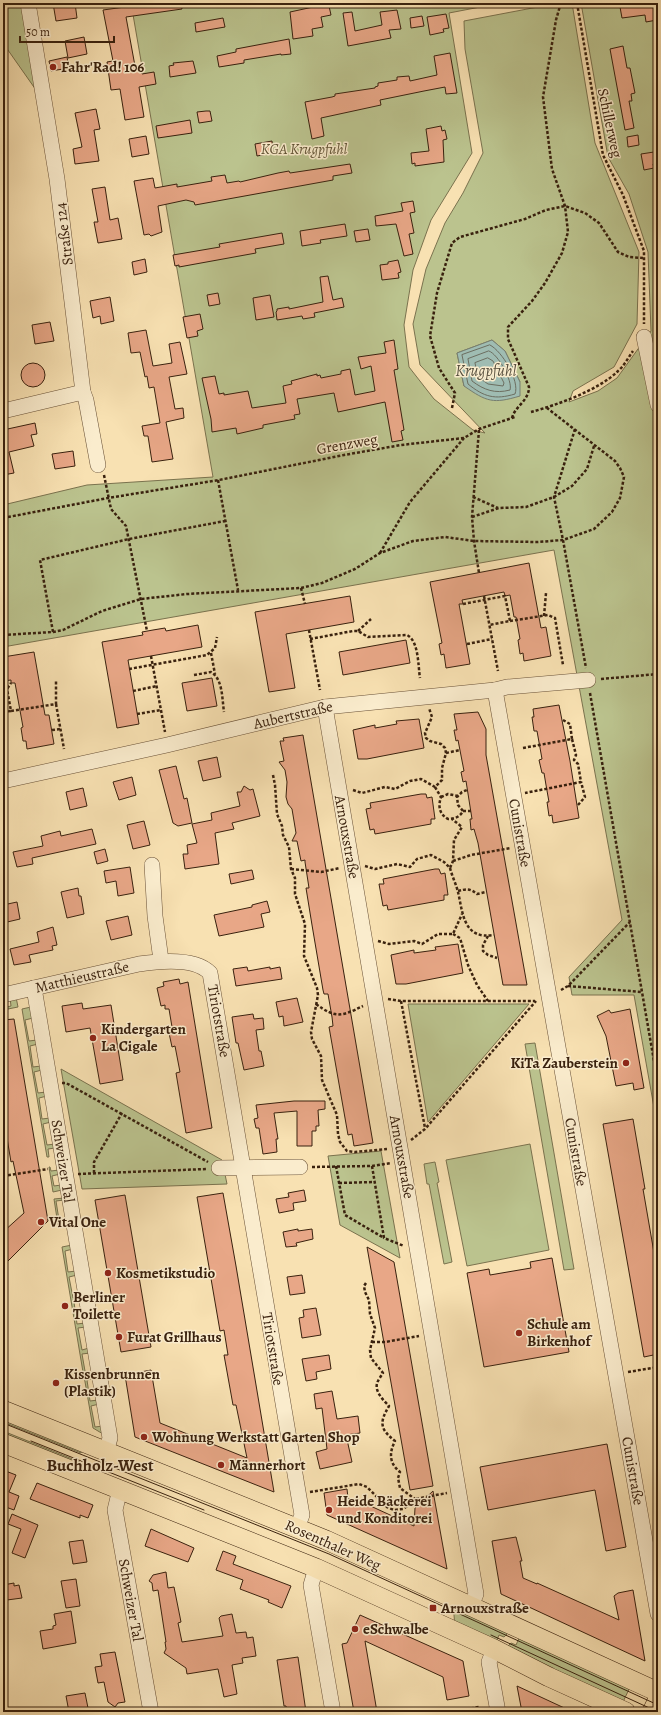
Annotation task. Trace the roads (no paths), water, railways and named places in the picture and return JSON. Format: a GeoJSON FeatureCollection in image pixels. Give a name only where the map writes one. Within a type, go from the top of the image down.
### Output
{"type":"FeatureCollection","features":[{"type":"Feature","properties":{"kind":"main road","name":"Rosenthaler Weg"},"geometry":{"type":"LineString","coordinates":[[3,1410],[297,1528],[658,1692]]}},
{"type":"Feature","properties":{"kind":"main road","name":"Rosenthaler Weg"},"geometry":{"type":"LineString","coordinates":[[3,1442],[316,1568],[494,1649],[549,1677],[626,1712]]}},
{"type":"Feature","properties":{"kind":"main road"},"geometry":{"type":"LineString","coordinates":[[652,1712],[658,1698]]}},
{"type":"Feature","properties":{"kind":"street","name":"Straße 124"},"geometry":{"type":"LineString","coordinates":[[28,3],[57,179],[83,392],[86,400],[98,465]]}},
{"type":"Feature","properties":{"kind":"street"},"geometry":{"type":"LineString","coordinates":[[644,337],[658,405]]}},
{"type":"Feature","properties":{"kind":"street"},"geometry":{"type":"LineString","coordinates":[[3,411],[83,392]]}},
{"type":"Feature","properties":{"kind":"street","name":"Aubertstraße"},"geometry":{"type":"LineString","coordinates":[[3,781],[167,745],[325,707],[495,690],[507,687],[588,680]]}},
{"type":"Feature","properties":{"kind":"street","name":"Cunistraße"},"geometry":{"type":"LineString","coordinates":[[495,690],[522,846],[542,999],[616,1374],[658,1614]]}},
{"type":"Feature","properties":{"kind":"street","name":"Arnouxstraße"},"geometry":{"type":"LineString","coordinates":[[325,707],[433,1333],[476,1594],[471,1606]]}},
{"type":"Feature","properties":{"kind":"street"},"geometry":{"type":"LineString","coordinates":[[152,865],[155,916],[161,960]]}},
{"type":"Feature","properties":{"kind":"street","name":"Matthieustraße"},"geometry":{"type":"LineString","coordinates":[[3,995],[161,960]]}},
{"type":"Feature","properties":{"kind":"street","name":"Tiriotstraße"},"geometry":{"type":"LineString","coordinates":[[161,960],[195,964],[204,967],[210,973],[302,1515],[297,1528]]}},
{"type":"Feature","properties":{"kind":"street","name":"Schweizer Tal"},"geometry":{"type":"LineString","coordinates":[[34,988],[110,1438],[106,1452]]}},
{"type":"Feature","properties":{"kind":"street"},"geometry":{"type":"LineString","coordinates":[[219,1168],[300,1167]]}},
{"type":"Feature","properties":{"kind":"street","name":"Schweizer Tal"},"geometry":{"type":"LineString","coordinates":[[120,1489],[115,1510],[152,1712]]}},
{"type":"Feature","properties":{"kind":"street"},"geometry":{"type":"LineString","coordinates":[[316,1568],[312,1585],[333,1712]]}},
{"type":"Feature","properties":{"kind":"street"},"geometry":{"type":"LineString","coordinates":[[494,1649],[489,1662],[498,1712]]}},
{"type":"Feature","properties":{"kind":"water","name":"Krugpfuhl"},"geometry":{"type":"Polygon","coordinates":[[[492,340],[505,351],[520,382],[520,396],[496,401],[490,400],[464,386],[457,353],[492,340]]]}},
{"type":"Feature","properties":{"kind":"tram line"},"geometry":{"type":"LineString","coordinates":[[3,1423],[329,1554],[658,1705]]}},
{"type":"Feature","properties":{"kind":"tram line"},"geometry":{"type":"LineString","coordinates":[[31,1441],[204,1510]]}},
{"type":"Feature","properties":{"kind":"tram line"},"geometry":{"type":"LineString","coordinates":[[491,1635],[658,1712]]}},
{"type":"Feature","properties":{"kind":"place","name":"Fahr'Rad! 106"},"geometry":{"type":"Point","coordinates":[53,67]}},
{"type":"Feature","properties":{"kind":"place","name":"Kindergarten La Cigale"},"geometry":{"type":"Point","coordinates":[93,1038]}},
{"type":"Feature","properties":{"kind":"place","name":"KiTa Zauberstein"},"geometry":{"type":"Point","coordinates":[626,1063]}},
{"type":"Feature","properties":{"kind":"place","name":"Vital One"},"geometry":{"type":"Point","coordinates":[41,1222]}},
{"type":"Feature","properties":{"kind":"place","name":"Kosmetikstudio"},"geometry":{"type":"Point","coordinates":[108,1273]}},
{"type":"Feature","properties":{"kind":"place","name":"Berliner Toilette"},"geometry":{"type":"Point","coordinates":[65,1306]}},
{"type":"Feature","properties":{"kind":"place","name":"Schule am Birkenhof"},"geometry":{"type":"Point","coordinates":[519,1333]}},
{"type":"Feature","properties":{"kind":"place","name":"Furat Grillhaus"},"geometry":{"type":"Point","coordinates":[119,1337]}},
{"type":"Feature","properties":{"kind":"place","name":"Kissenbrunnen (Plastik)"},"geometry":{"type":"Point","coordinates":[56,1383]}},
{"type":"Feature","properties":{"kind":"place","name":"Wohnung Werkstatt Garten Shop"},"geometry":{"type":"Point","coordinates":[144,1437]}},
{"type":"Feature","properties":{"kind":"place","name":"Männerhort"},"geometry":{"type":"Point","coordinates":[221,1465]}},
{"type":"Feature","properties":{"kind":"place","name":"Heide Bäckerei und Konditorei"},"geometry":{"type":"Point","coordinates":[329,1510]}},
{"type":"Feature","properties":{"kind":"place","name":"Arnouxstraße"},"geometry":{"type":"Point","coordinates":[433,1608]}},
{"type":"Feature","properties":{"kind":"place","name":"eSchwalbe"},"geometry":{"type":"Point","coordinates":[355,1629]}},
{"type":"Feature","properties":{"kind":"district","name":"Buchholz-West"},"geometry":{"type":"Point","coordinates":[100,1465]}},
{"type":"Feature","properties":{"kind":"park label","name":"KGA Krugpfuhl"},"geometry":{"type":"Point","coordinates":[304,149]}}]}
